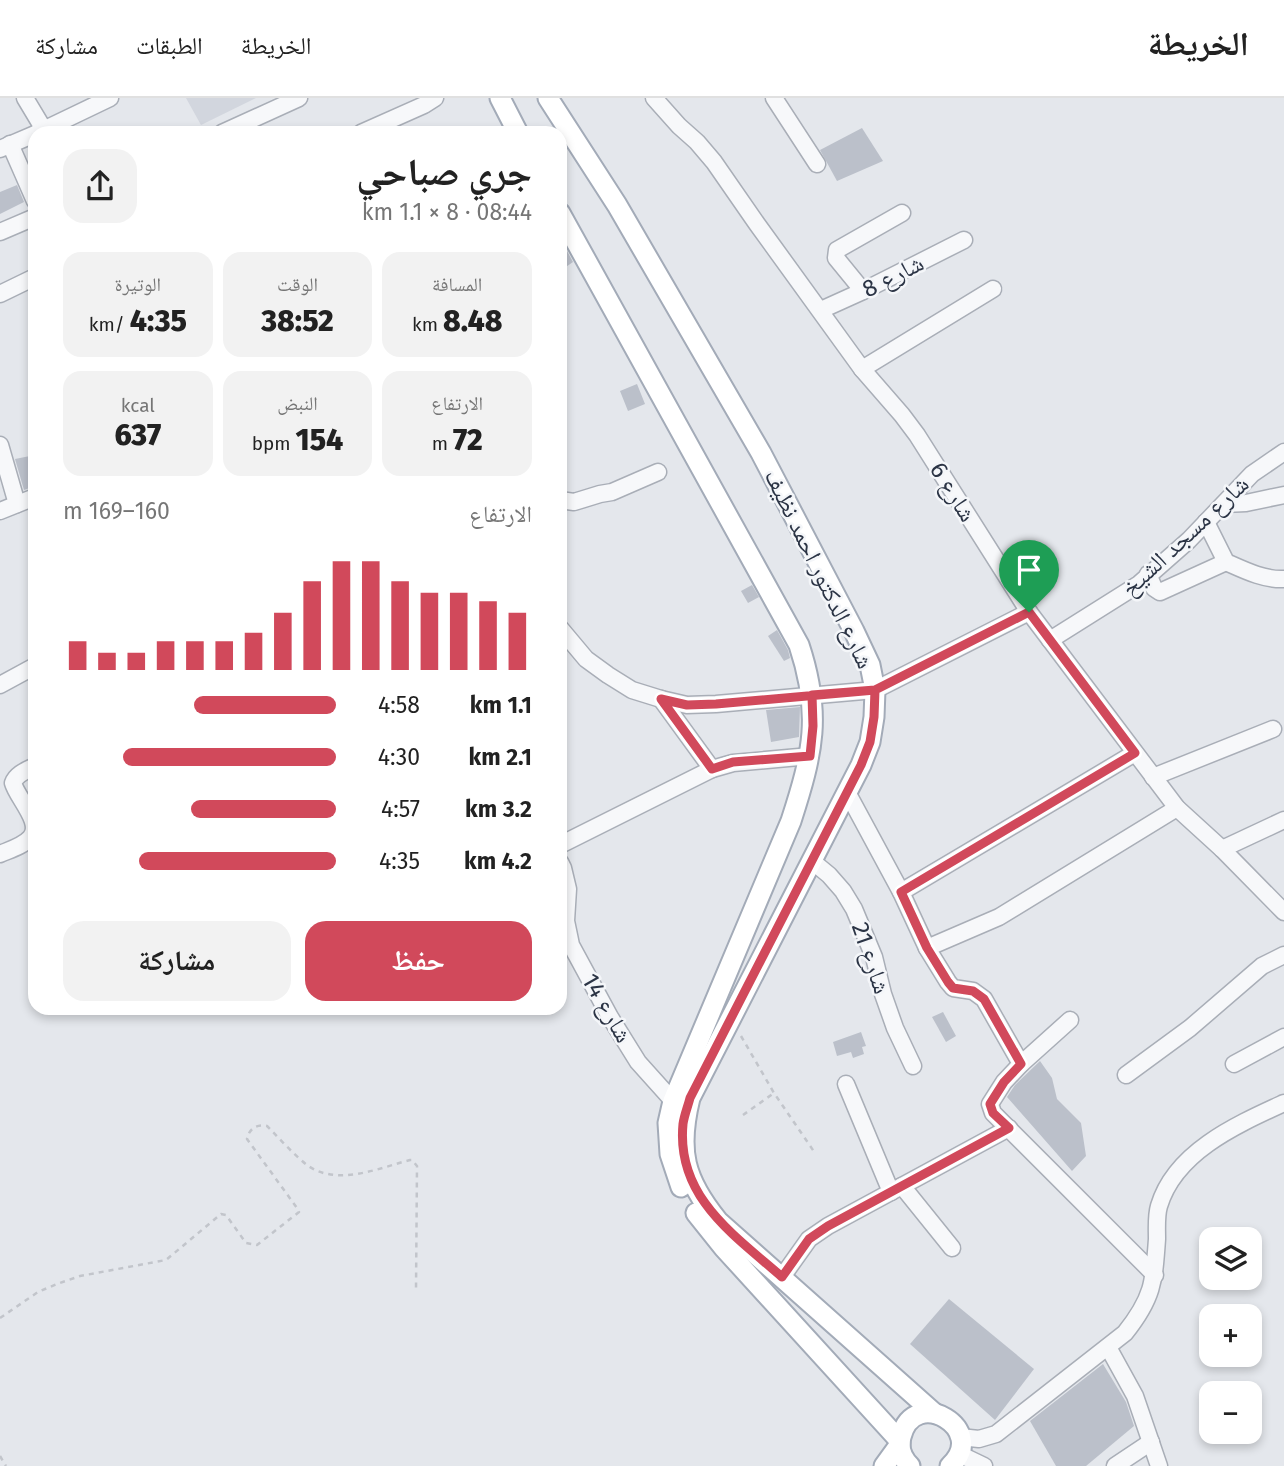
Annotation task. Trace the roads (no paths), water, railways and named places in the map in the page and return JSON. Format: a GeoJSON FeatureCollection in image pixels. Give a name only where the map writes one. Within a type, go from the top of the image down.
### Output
{"type":"FeatureCollection","features":[{"type":"Feature","properties":{"kind":"main road"},"geometry":{"type":"LineString","coordinates":[[500,98],[514,126]]}},
{"type":"Feature","properties":{"kind":"main road","name":"شارع الدكتور احمد نظيف"},"geometry":{"type":"LineString","coordinates":[[548,98],[566,126]]}},
{"type":"Feature","properties":{"kind":"main road","name":"شارع الدكتور احمد نظيف"},"geometry":{"type":"LineString","coordinates":[[567,127],[617,205],[761,453],[854,631],[870,666],[875,690],[870,742],[812,862],[690,1098],[683,1124],[683,1151],[689,1177],[701,1200],[718,1221],[933,1412],[951,1420],[957,1428],[956,1452]]}},
{"type":"Feature","properties":{"kind":"main road"},"geometry":{"type":"LineString","coordinates":[[567,226],[799,645],[812,695],[810,756],[803,783],[791,821],[673,1101],[668,1124],[670,1154],[678,1182],[691,1206],[724,1248],[900,1442],[902,1455],[908,1465]]}},
{"type":"Feature","properties":{"kind":"main road"},"geometry":{"type":"LineString","coordinates":[[884,1466],[900,1442],[903,1429],[910,1420],[933,1412]]}},
{"type":"Feature","properties":{"kind":"street"},"geometry":{"type":"LineString","coordinates":[[25,98],[38,126]]}},
{"type":"Feature","properties":{"kind":"street"},"geometry":{"type":"LineString","coordinates":[[53,126],[110,98]]}},
{"type":"Feature","properties":{"kind":"street"},"geometry":{"type":"LineString","coordinates":[[237,126],[299,98]]}},
{"type":"Feature","properties":{"kind":"street"},"geometry":{"type":"LineString","coordinates":[[376,126],[435,98]]}},
{"type":"Feature","properties":{"kind":"street","name":"شارع 6"},"geometry":{"type":"LineString","coordinates":[[654,98],[714,162],[862,369],[917,435],[1029,612],[1153,777],[1177,808],[1284,912]]}},
{"type":"Feature","properties":{"kind":"street"},"geometry":{"type":"LineString","coordinates":[[774,98],[817,164]]}},
{"type":"Feature","properties":{"kind":"street"},"geometry":{"type":"LineString","coordinates":[[28,137],[5,147],[28,188]]}},
{"type":"Feature","properties":{"kind":"street"},"geometry":{"type":"LineString","coordinates":[[863,291],[836,258],[837,250],[902,213]]}},
{"type":"Feature","properties":{"kind":"street"},"geometry":{"type":"LineString","coordinates":[[0,232],[28,219]]}},
{"type":"Feature","properties":{"kind":"street","name":"شارع 8"},"geometry":{"type":"LineString","coordinates":[[821,310],[964,240]]}},
{"type":"Feature","properties":{"kind":"street"},"geometry":{"type":"LineString","coordinates":[[0,293],[28,280]]}},
{"type":"Feature","properties":{"kind":"street"},"geometry":{"type":"LineString","coordinates":[[862,369],[993,289]]}},
{"type":"Feature","properties":{"kind":"street"},"geometry":{"type":"LineString","coordinates":[[0,445],[17,504]]}},
{"type":"Feature","properties":{"kind":"street","name":"شارع مسجد الشيخ"},"geometry":{"type":"LineString","coordinates":[[1050,640],[1131,591],[1189,540],[1252,474],[1284,452]]}},
{"type":"Feature","properties":{"kind":"street"},"geometry":{"type":"LineString","coordinates":[[567,501],[574,502],[612,492],[658,472]]}},
{"type":"Feature","properties":{"kind":"street"},"geometry":{"type":"LineString","coordinates":[[1224,504],[1246,503],[1284,495]]}},
{"type":"Feature","properties":{"kind":"street"},"geometry":{"type":"LineString","coordinates":[[0,511],[28,500]]}},
{"type":"Feature","properties":{"kind":"street"},"geometry":{"type":"LineString","coordinates":[[1206,522],[1226,562],[1257,575],[1284,579]]}},
{"type":"Feature","properties":{"kind":"street"},"geometry":{"type":"LineString","coordinates":[[1149,574],[1154,588],[1160,592],[1226,562]]}},
{"type":"Feature","properties":{"kind":"street"},"geometry":{"type":"LineString","coordinates":[[567,636],[586,659],[632,690],[687,705],[716,704],[875,690],[1029,612]]}},
{"type":"Feature","properties":{"kind":"street"},"geometry":{"type":"LineString","coordinates":[[0,685],[28,670]]}},
{"type":"Feature","properties":{"kind":"street"},"geometry":{"type":"LineString","coordinates":[[661,699],[712,769]]}},
{"type":"Feature","properties":{"kind":"street"},"geometry":{"type":"LineString","coordinates":[[1153,777],[1273,729]]}},
{"type":"Feature","properties":{"kind":"street"},"geometry":{"type":"LineString","coordinates":[[901,892],[1135,753]]}},
{"type":"Feature","properties":{"kind":"street"},"geometry":{"type":"LineString","coordinates":[[567,842],[712,769],[733,762],[810,756]]}},
{"type":"Feature","properties":{"kind":"street"},"geometry":{"type":"LineString","coordinates":[[28,770],[14,779],[13,783],[7,784],[28,814]]}},
{"type":"Feature","properties":{"kind":"street"},"geometry":{"type":"LineString","coordinates":[[847,792],[901,892],[927,948],[948,982],[953,988],[973,991],[984,999],[1021,1064]]}},
{"type":"Feature","properties":{"kind":"street"},"geometry":{"type":"LineString","coordinates":[[927,948],[999,918],[1177,808]]}},
{"type":"Feature","properties":{"kind":"street"},"geometry":{"type":"LineString","coordinates":[[1222,849],[1284,820]]}},
{"type":"Feature","properties":{"kind":"street"},"geometry":{"type":"LineString","coordinates":[[0,854],[28,839]]}},
{"type":"Feature","properties":{"kind":"street","name":"شارع 21"},"geometry":{"type":"LineString","coordinates":[[812,862],[829,875],[855,909],[874,957],[895,1028],[913,1066]]}},
{"type":"Feature","properties":{"kind":"street","name":"شارع 14"},"geometry":{"type":"LineString","coordinates":[[567,934],[610,1017],[638,1062],[673,1101]]}},
{"type":"Feature","properties":{"kind":"street"},"geometry":{"type":"LineString","coordinates":[[1126,1075],[1190,1028],[1262,966],[1284,955]]}},
{"type":"Feature","properties":{"kind":"street"},"geometry":{"type":"LineString","coordinates":[[1070,1020],[1021,1064],[1004,1082],[990,1104],[993,1113],[1155,1275]]}},
{"type":"Feature","properties":{"kind":"street"},"geometry":{"type":"LineString","coordinates":[[1234,1064],[1284,1037]]}},
{"type":"Feature","properties":{"kind":"street"},"geometry":{"type":"LineString","coordinates":[[846,1084],[896,1189],[952,1248]]}},
{"type":"Feature","properties":{"kind":"street"},"geometry":{"type":"LineString","coordinates":[[956,1452],[979,1439],[996,1434],[1125,1333],[1139,1316],[1149,1296],[1155,1275],[1158,1208],[1179,1169],[1195,1152],[1250,1118],[1284,1104]]}},
{"type":"Feature","properties":{"kind":"street"},"geometry":{"type":"LineString","coordinates":[[782,1277],[809,1239],[828,1226],[1009,1128]]}},
{"type":"Feature","properties":{"kind":"street"},"geometry":{"type":"LineString","coordinates":[[1108,1347],[1135,1396],[1159,1466]]}},
{"type":"Feature","properties":{"kind":"street"},"geometry":{"type":"LineString","coordinates":[[1115,1466],[1151,1442]]}},
{"type":"Feature","properties":{"kind":"street"},"geometry":{"type":"LineString","coordinates":[[956,1452],[984,1466]]}}]}
